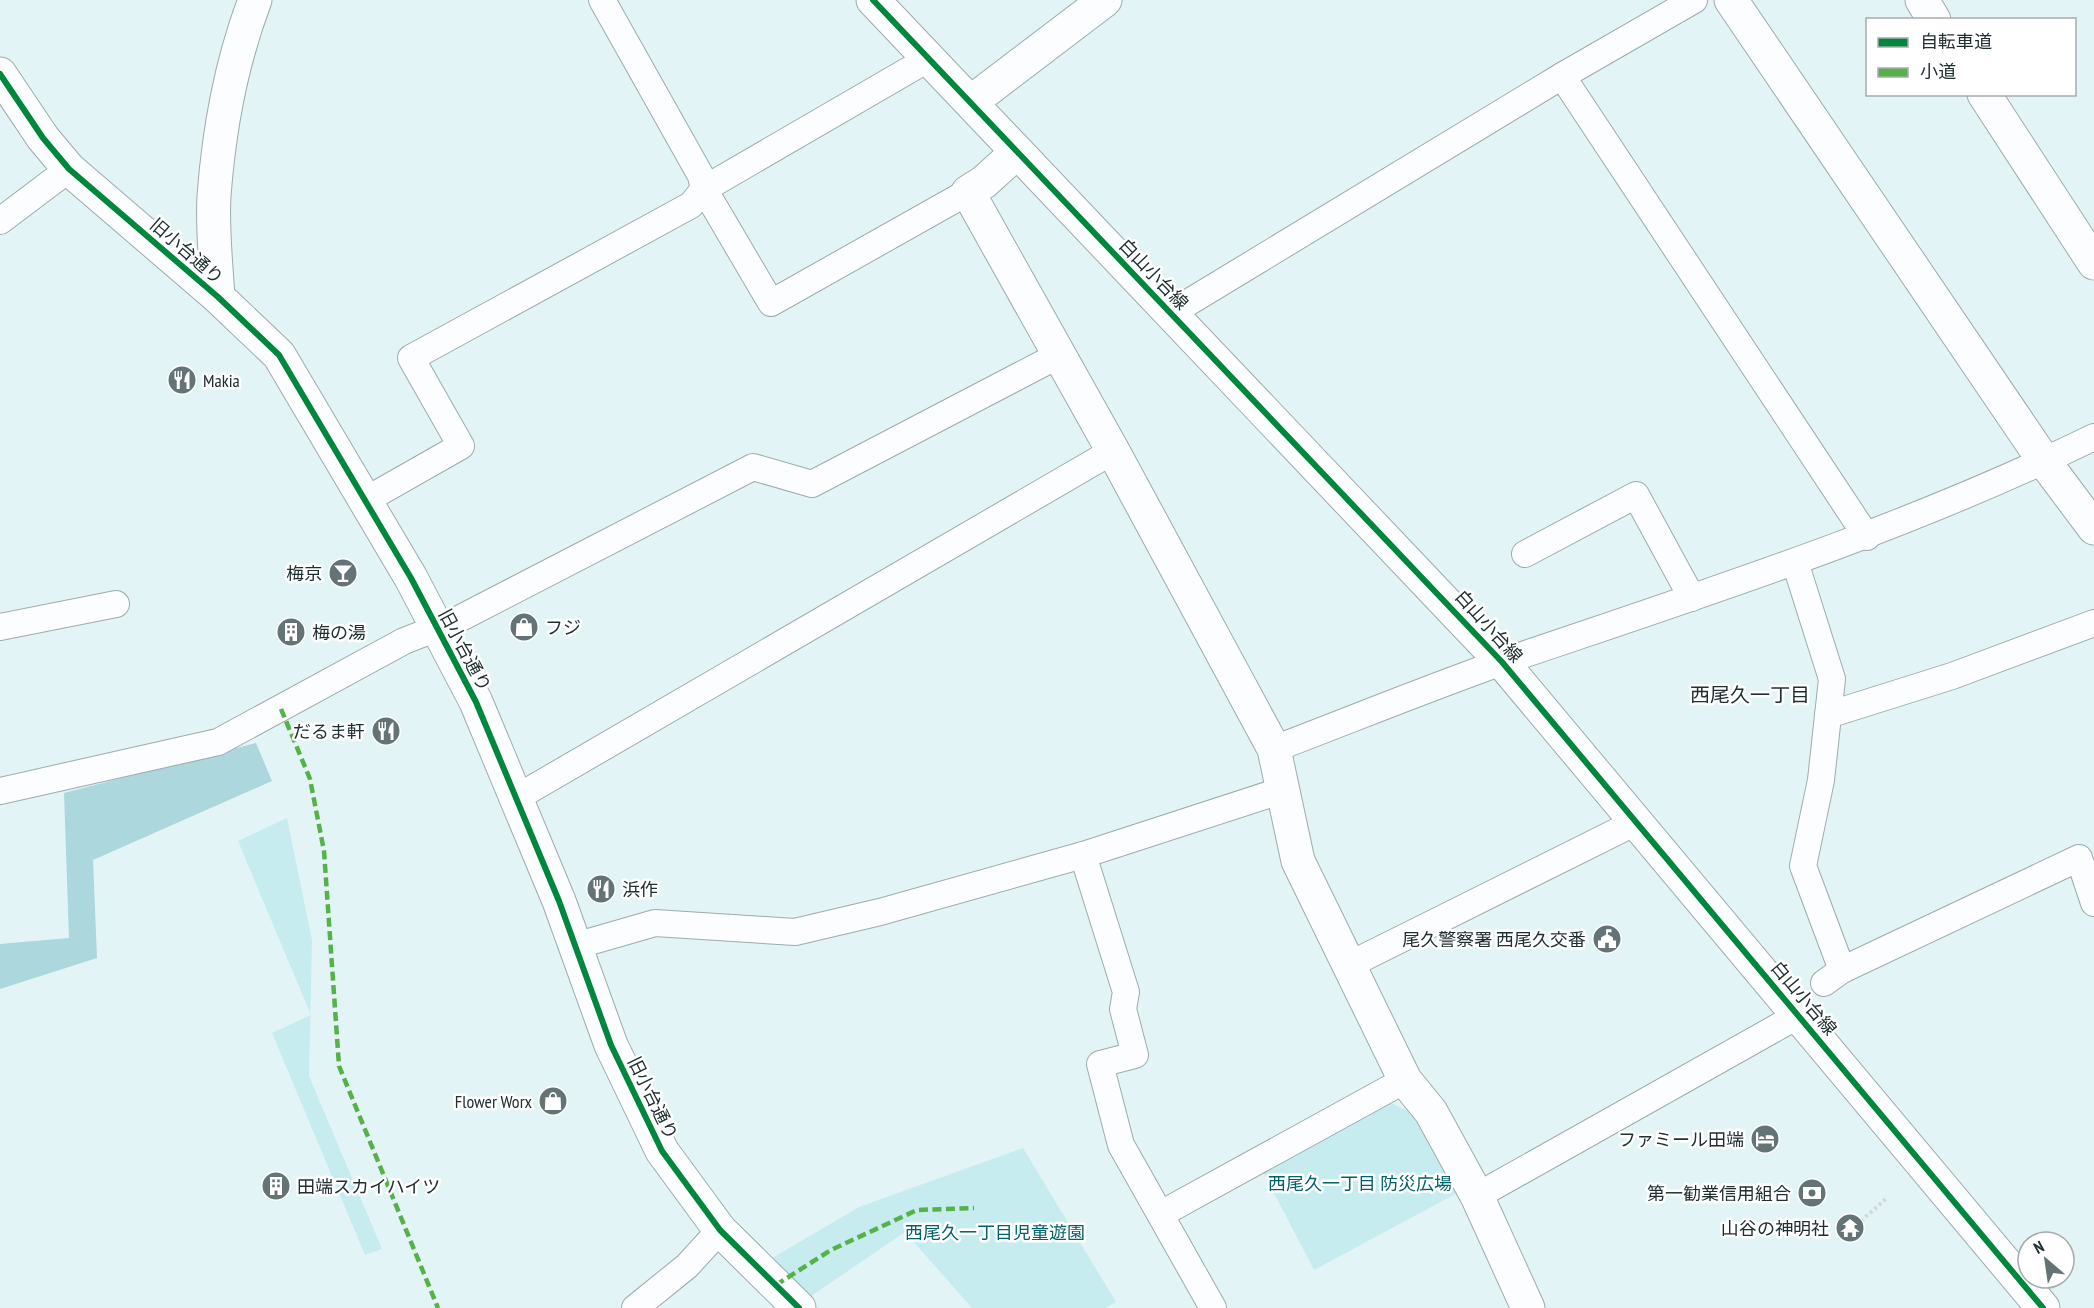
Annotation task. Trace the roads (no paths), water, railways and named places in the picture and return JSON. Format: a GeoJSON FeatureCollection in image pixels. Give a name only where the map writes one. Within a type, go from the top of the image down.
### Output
{"type":"FeatureCollection","features":[{"type":"Feature","properties":{"kind":"street"},"geometry":{"type":"LineString","coordinates":[[218,297],[214,198],[223,116],[243,32],[255,0]]}},
{"type":"Feature","properties":{"kind":"street","name":"白山小台線"},"geometry":{"type":"LineString","coordinates":[[873,0],[1502,662],[2043,1308]]}},
{"type":"Feature","properties":{"kind":"street"},"geometry":{"type":"LineString","coordinates":[[971,102],[1105,0]]}},
{"type":"Feature","properties":{"kind":"street"},"geometry":{"type":"LineString","coordinates":[[1922,0],[1933,18]]}},
{"type":"Feature","properties":{"kind":"street"},"geometry":{"type":"LineString","coordinates":[[1733,1],[2044,461],[2094,528]]}},
{"type":"Feature","properties":{"kind":"street","name":"旧小台通り"},"geometry":{"type":"LineString","coordinates":[[0,74],[43,138],[69,169],[218,297],[279,355],[413,582],[435,628],[476,702],[575,946],[611,1045],[662,1151],[720,1230],[799,1308]]}},
{"type":"Feature","properties":{"kind":"street"},"geometry":{"type":"LineString","coordinates":[[1984,96],[2094,263]]}},
{"type":"Feature","properties":{"kind":"street"},"geometry":{"type":"LineString","coordinates":[[1017,152],[984,182],[968,192],[1113,451],[1274,749],[1298,861],[1405,1080],[1431,1112],[1477,1196],[1528,1308]]}},
{"type":"Feature","properties":{"kind":"lane"},"geometry":{"type":"LineString","coordinates":[[602,0],[701,176],[704,189],[771,303],[968,192]]}},
{"type":"Feature","properties":{"kind":"lane"},"geometry":{"type":"LineString","coordinates":[[1171,313],[1562,76],[1694,0]]}},
{"type":"Feature","properties":{"kind":"lane"},"geometry":{"type":"LineString","coordinates":[[366,500],[461,446],[411,358],[691,205],[704,189],[928,59]]}},
{"type":"Feature","properties":{"kind":"lane"},"geometry":{"type":"LineString","coordinates":[[1562,76],[1867,537]]}},
{"type":"Feature","properties":{"kind":"lane"},"geometry":{"type":"LineString","coordinates":[[0,221],[69,169]]}},
{"type":"Feature","properties":{"kind":"lane"},"geometry":{"type":"LineString","coordinates":[[0,791],[218,742],[404,641],[455,621],[753,467],[812,484],[1059,355]]}},
{"type":"Feature","properties":{"kind":"lane"},"geometry":{"type":"LineString","coordinates":[[1274,749],[1502,662],[1867,537],[2044,461],[2094,437]]}},
{"type":"Feature","properties":{"kind":"lane"},"geometry":{"type":"LineString","coordinates":[[516,798],[1113,451]]}},
{"type":"Feature","properties":{"kind":"lane"},"geometry":{"type":"LineString","coordinates":[[1525,554],[1636,495],[1692,598]]}},
{"type":"Feature","properties":{"kind":"lane"},"geometry":{"type":"LineString","coordinates":[[1795,562],[1832,679],[1821,780],[1803,866],[1833,977],[2079,858],[2094,903]]}},
{"type":"Feature","properties":{"kind":"lane"},"geometry":{"type":"LineString","coordinates":[[0,627],[116,604]]}},
{"type":"Feature","properties":{"kind":"lane"},"geometry":{"type":"LineString","coordinates":[[1828,715],[1952,676],[2094,623]]}},
{"type":"Feature","properties":{"kind":"lane"},"geometry":{"type":"LineString","coordinates":[[575,946],[655,923],[795,932],[880,912],[1083,855],[1283,790]]}},
{"type":"Feature","properties":{"kind":"lane"},"geometry":{"type":"LineString","coordinates":[[1348,965],[1636,822]]}},
{"type":"Feature","properties":{"kind":"lane"},"geometry":{"type":"LineString","coordinates":[[1083,855],[1126,992],[1123,1009],[1134,1055],[1100,1064],[1121,1145],[1213,1308]]}},
{"type":"Feature","properties":{"kind":"lane"},"geometry":{"type":"LineString","coordinates":[[1477,1196],[1799,1015]]}},
{"type":"Feature","properties":{"kind":"lane"},"geometry":{"type":"LineString","coordinates":[[1161,1214],[1405,1080]]}},
{"type":"Feature","properties":{"kind":"lane"},"geometry":{"type":"LineString","coordinates":[[635,1308],[687,1266],[720,1230]]}},
{"type":"Feature","properties":{"kind":"place","name":"Makia"},"geometry":{"type":"Point","coordinates":[182,380]}},
{"type":"Feature","properties":{"kind":"place","name":"梅京"},"geometry":{"type":"Point","coordinates":[343,573]}},
{"type":"Feature","properties":{"kind":"place","name":"フジ"},"geometry":{"type":"Point","coordinates":[524,627]}},
{"type":"Feature","properties":{"kind":"place","name":"梅の湯"},"geometry":{"type":"Point","coordinates":[291,632]}},
{"type":"Feature","properties":{"kind":"place","name":"だるま軒"},"geometry":{"type":"Point","coordinates":[386,731]}},
{"type":"Feature","properties":{"kind":"place","name":"浜作"},"geometry":{"type":"Point","coordinates":[601,889]}},
{"type":"Feature","properties":{"kind":"place","name":"尾久警察署 西尾久交番"},"geometry":{"type":"Point","coordinates":[1607,939]}},
{"type":"Feature","properties":{"kind":"place","name":"Flower Worx"},"geometry":{"type":"Point","coordinates":[553,1101]}},
{"type":"Feature","properties":{"kind":"place","name":"ファミール田端"},"geometry":{"type":"Point","coordinates":[1765,1139]}},
{"type":"Feature","properties":{"kind":"place","name":"田端スカイハイツ"},"geometry":{"type":"Point","coordinates":[276,1186]}},
{"type":"Feature","properties":{"kind":"place","name":"第一勧業信用組合"},"geometry":{"type":"Point","coordinates":[1812,1193]}},
{"type":"Feature","properties":{"kind":"place","name":"山谷の神明社"},"geometry":{"type":"Point","coordinates":[1850,1228]}},
{"type":"Feature","properties":{"kind":"district","name":"西尾久一丁目"},"geometry":{"type":"Point","coordinates":[1750,695]}},
{"type":"Feature","properties":{"kind":"park label","name":"西尾久一丁目 防災広場"},"geometry":{"type":"Point","coordinates":[1360,1183]}},
{"type":"Feature","properties":{"kind":"park label","name":"西尾久一丁目児童遊園"},"geometry":{"type":"Point","coordinates":[995,1232]}}]}
